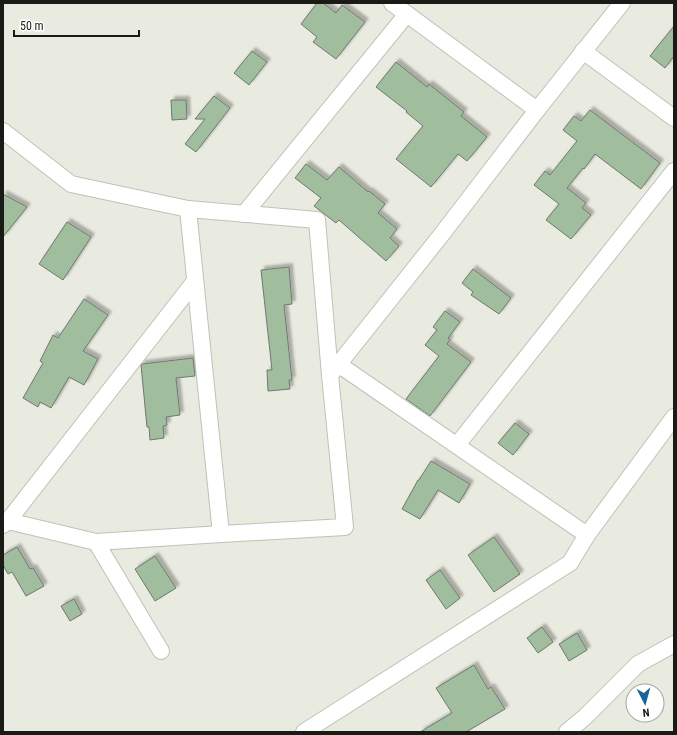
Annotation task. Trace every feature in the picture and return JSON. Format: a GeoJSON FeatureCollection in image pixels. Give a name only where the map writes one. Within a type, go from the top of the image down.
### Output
{"type":"FeatureCollection","features":[{"type":"Feature","properties":{"kind":"street"},"geometry":{"type":"LineString","coordinates":[[392,3],[537,110]]}},
{"type":"Feature","properties":{"kind":"street"},"geometry":{"type":"LineString","coordinates":[[334,369],[442,234],[537,110],[622,3]]}},
{"type":"Feature","properties":{"kind":"street"},"geometry":{"type":"LineString","coordinates":[[244,214],[407,14]]}},
{"type":"Feature","properties":{"kind":"street"},"geometry":{"type":"LineString","coordinates":[[583,51],[674,118]]}},
{"type":"Feature","properties":{"kind":"street"},"geometry":{"type":"LineString","coordinates":[[3,131],[71,184],[188,209],[317,220],[334,369],[345,527],[96,542],[5,523],[195,281]]}},
{"type":"Feature","properties":{"kind":"street"},"geometry":{"type":"LineString","coordinates":[[457,445],[674,170]]}},
{"type":"Feature","properties":{"kind":"street"},"geometry":{"type":"LineString","coordinates":[[188,209],[221,534]]}},
{"type":"Feature","properties":{"kind":"street"},"geometry":{"type":"LineString","coordinates":[[334,369],[457,445],[586,535]]}},
{"type":"Feature","properties":{"kind":"street"},"geometry":{"type":"LineString","coordinates":[[304,732],[570,563],[586,535],[674,417]]}},
{"type":"Feature","properties":{"kind":"street"},"geometry":{"type":"LineString","coordinates":[[96,542],[162,651]]}},
{"type":"Feature","properties":{"kind":"street"},"geometry":{"type":"LineString","coordinates":[[566,732],[585,717],[638,664],[674,644]]}},
{"type":"Feature","properties":{"kind":"building"},"geometry":{"type":"Polygon","coordinates":[[[317,3],[323,3],[336,13],[342,5],[365,22],[336,59],[313,42],[317,37],[301,24],[317,3]]]}},
{"type":"Feature","properties":{"kind":"building"},"geometry":{"type":"Polygon","coordinates":[[[674,26],[674,56],[665,68],[650,56],[674,26]]]}},
{"type":"Feature","properties":{"kind":"building"},"geometry":{"type":"Polygon","coordinates":[[[252,51],[267,62],[249,85],[234,73],[252,51]]]}},
{"type":"Feature","properties":{"kind":"building"},"geometry":{"type":"Polygon","coordinates":[[[396,62],[427,87],[429,84],[464,112],[461,116],[487,137],[467,161],[458,154],[431,187],[396,159],[423,126],[406,112],[407,111],[376,87],[396,62]]]}},
{"type":"Feature","properties":{"kind":"building"},"geometry":{"type":"Polygon","coordinates":[[[214,96],[230,108],[196,152],[185,144],[205,119],[195,119],[214,96]]]}},
{"type":"Feature","properties":{"kind":"building"},"geometry":{"type":"Polygon","coordinates":[[[171,100],[186,100],[187,119],[172,120],[171,100]]]}},
{"type":"Feature","properties":{"kind":"building"},"geometry":{"type":"Polygon","coordinates":[[[590,110],[660,163],[641,189],[595,154],[567,188],[586,203],[582,208],[591,215],[571,239],[546,220],[559,204],[534,185],[545,171],[550,175],[577,141],[563,130],[574,116],[581,121],[590,110]]]}},
{"type":"Feature","properties":{"kind":"building"},"geometry":{"type":"Polygon","coordinates":[[[306,164],[327,180],[339,167],[368,192],[369,191],[385,204],[378,213],[397,229],[390,238],[399,246],[386,261],[339,220],[336,223],[314,206],[321,198],[295,178],[306,164]]]}},
{"type":"Feature","properties":{"kind":"building"},"geometry":{"type":"Polygon","coordinates":[[[3,194],[27,207],[3,237],[3,194]]]}},
{"type":"Feature","properties":{"kind":"building"},"geometry":{"type":"Polygon","coordinates":[[[67,222],[91,237],[63,280],[39,264],[67,222]]]}},
{"type":"Feature","properties":{"kind":"building"},"geometry":{"type":"Polygon","coordinates":[[[289,267],[292,304],[284,305],[292,380],[289,380],[290,389],[268,391],[267,370],[272,370],[261,270],[289,267]]]}},
{"type":"Feature","properties":{"kind":"building"},"geometry":{"type":"Polygon","coordinates":[[[473,269],[511,298],[499,314],[471,295],[473,292],[462,283],[473,269]]]}},
{"type":"Feature","properties":{"kind":"building"},"geometry":{"type":"Polygon","coordinates":[[[84,299],[108,315],[83,351],[98,359],[84,385],[69,377],[51,408],[40,402],[38,407],[23,398],[43,363],[40,361],[53,335],[58,338],[84,299]]]}},
{"type":"Feature","properties":{"kind":"building"},"geometry":{"type":"Polygon","coordinates":[[[445,311],[460,322],[448,338],[450,339],[447,344],[471,362],[430,416],[406,399],[439,356],[425,345],[437,330],[433,327],[445,311]]]}},
{"type":"Feature","properties":{"kind":"building"},"geometry":{"type":"Polygon","coordinates":[[[193,358],[195,376],[176,378],[180,415],[166,417],[167,425],[163,426],[164,438],[150,440],[149,427],[147,427],[141,365],[193,358]]]}},
{"type":"Feature","properties":{"kind":"building"},"geometry":{"type":"Polygon","coordinates":[[[515,423],[529,434],[513,455],[498,443],[515,423]]]}},
{"type":"Feature","properties":{"kind":"building"},"geometry":{"type":"Polygon","coordinates":[[[431,461],[470,484],[459,503],[438,490],[420,519],[402,509],[418,480],[431,461]]]}},
{"type":"Feature","properties":{"kind":"building"},"geometry":{"type":"Polygon","coordinates":[[[494,537],[520,574],[494,592],[468,555],[494,537]]]}},
{"type":"Feature","properties":{"kind":"building"},"geometry":{"type":"Polygon","coordinates":[[[17,547],[30,569],[33,568],[44,586],[26,596],[12,572],[8,574],[3,565],[3,555],[17,547]]]}},
{"type":"Feature","properties":{"kind":"building"},"geometry":{"type":"Polygon","coordinates":[[[155,556],[176,588],[155,601],[135,569],[155,556]]]}},
{"type":"Feature","properties":{"kind":"building"},"geometry":{"type":"Polygon","coordinates":[[[440,570],[460,598],[446,609],[426,580],[440,570]]]}},
{"type":"Feature","properties":{"kind":"building"},"geometry":{"type":"Polygon","coordinates":[[[74,599],[82,614],[70,621],[61,606],[74,599]]]}},
{"type":"Feature","properties":{"kind":"building"},"geometry":{"type":"Polygon","coordinates":[[[542,627],[553,642],[538,653],[527,638],[542,627]]]}},
{"type":"Feature","properties":{"kind":"building"},"geometry":{"type":"Polygon","coordinates":[[[577,633],[587,650],[569,661],[559,644],[577,633]]]}},
{"type":"Feature","properties":{"kind":"building"},"geometry":{"type":"Polygon","coordinates":[[[474,665],[488,689],[491,687],[505,709],[466,732],[420,732],[452,713],[436,688],[474,665]]]}}]}
